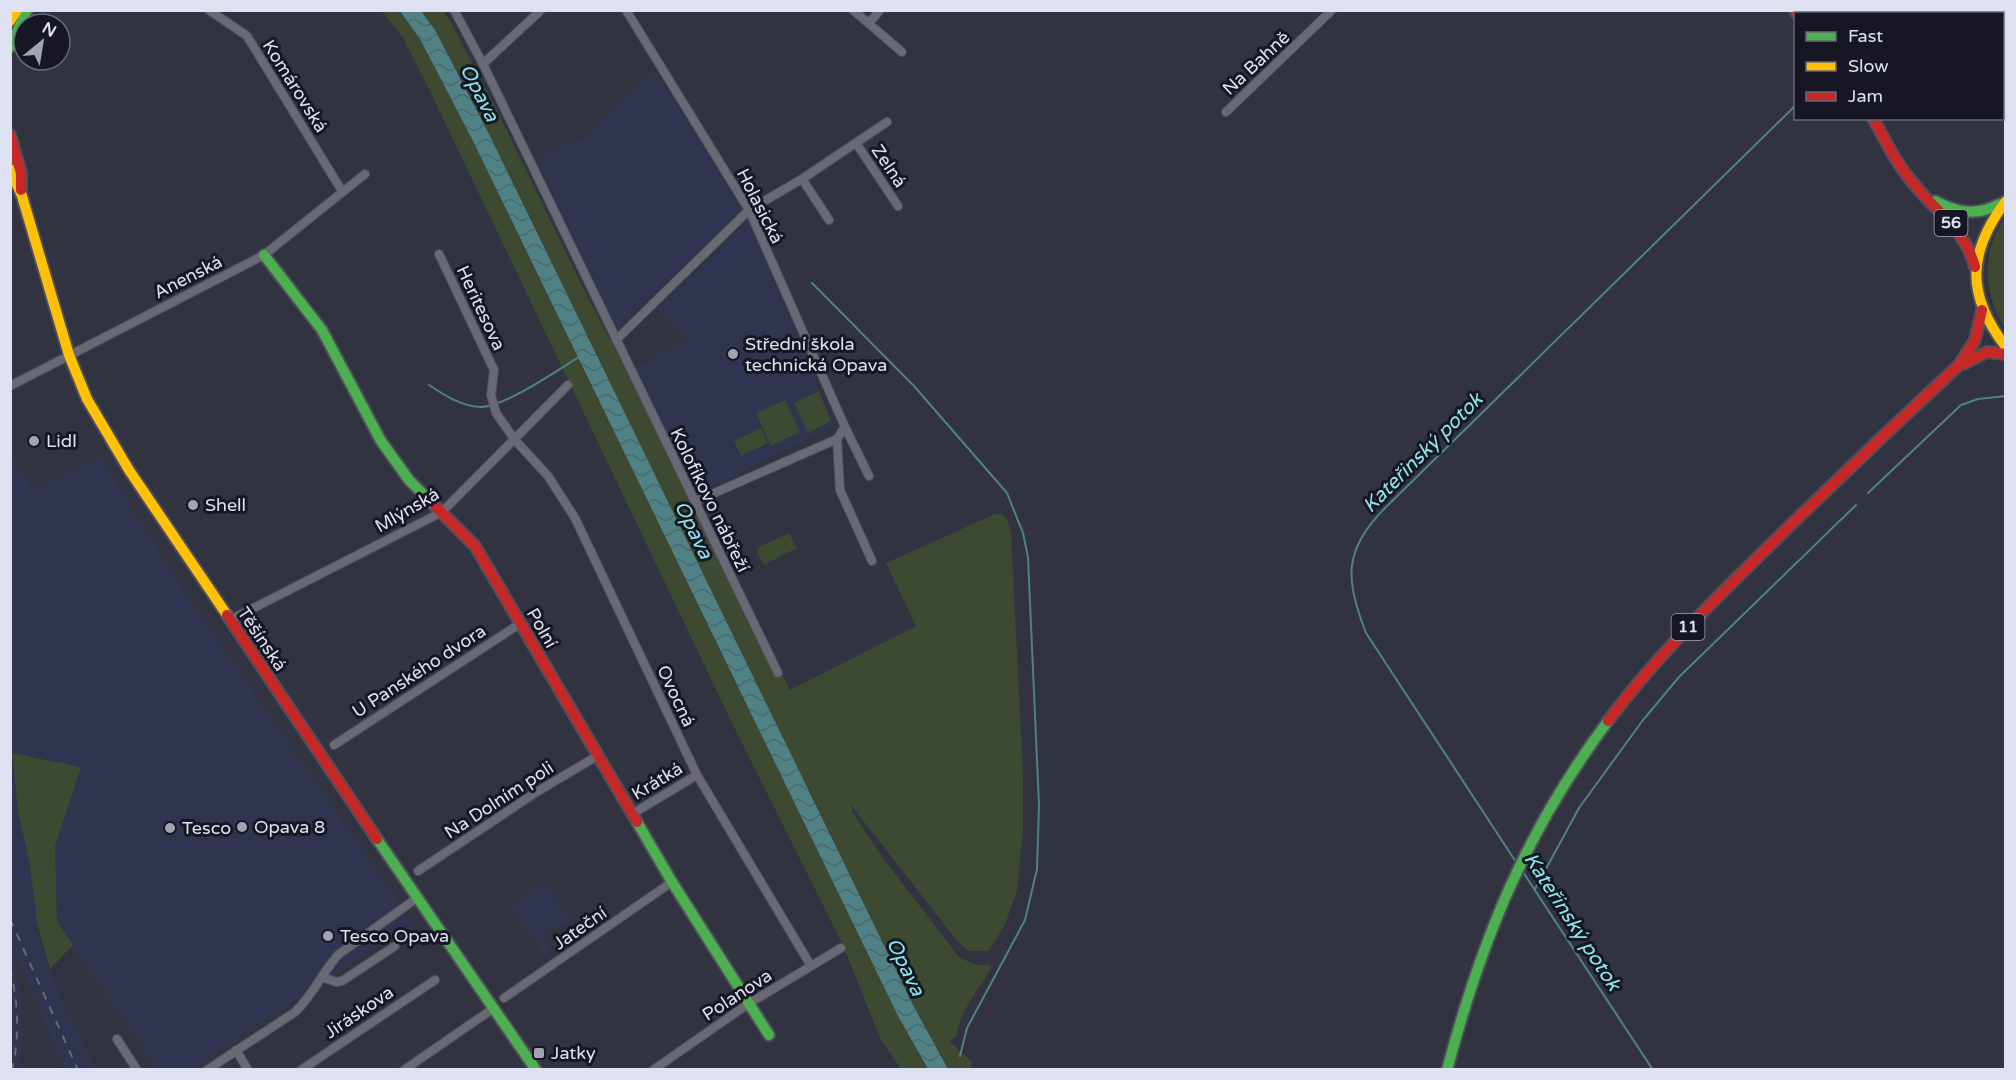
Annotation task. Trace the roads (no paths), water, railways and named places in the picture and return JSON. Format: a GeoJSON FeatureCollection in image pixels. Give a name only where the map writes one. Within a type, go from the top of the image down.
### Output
{"type":"FeatureCollection","features":[{"type":"Feature","properties":{"kind":"street"},"geometry":{"type":"LineString","coordinates":[[10,21],[19,10]]}},
{"type":"Feature","properties":{"kind":"street"},"geometry":{"type":"LineString","coordinates":[[10,29],[19,10]]}},
{"type":"Feature","properties":{"kind":"street"},"geometry":{"type":"LineString","coordinates":[[10,47],[27,10]]}},
{"type":"Feature","properties":{"kind":"street","name":"Komárovská"},"geometry":{"type":"LineString","coordinates":[[209,10],[247,36],[342,191]]}},
{"type":"Feature","properties":{"kind":"street","name":"Kolofíkovo nábřeží"},"geometry":{"type":"LineString","coordinates":[[454,10],[483,64],[778,673]]}},
{"type":"Feature","properties":{"kind":"street"},"geometry":{"type":"LineString","coordinates":[[483,64],[541,10]]}},
{"type":"Feature","properties":{"kind":"street","name":"Holasická"},"geometry":{"type":"LineString","coordinates":[[626,10],[749,210],[869,476]]}},
{"type":"Feature","properties":{"kind":"street"},"geometry":{"type":"LineString","coordinates":[[853,10],[902,52]]}},
{"type":"Feature","properties":{"kind":"street"},"geometry":{"type":"LineString","coordinates":[[869,23],[880,10]]}},
{"type":"Feature","properties":{"kind":"street","name":"Na Bahně"},"geometry":{"type":"LineString","coordinates":[[1226,112],[1332,10]]}},
{"type":"Feature","properties":{"kind":"street","name":"56"},"geometry":{"type":"LineString","coordinates":[[1874,120],[1914,186],[1965,238],[1974,255],[1976,267]]}},
{"type":"Feature","properties":{"kind":"street","name":"Zelná"},"geometry":{"type":"LineString","coordinates":[[749,210],[801,179],[887,122]]}},
{"type":"Feature","properties":{"kind":"street","name":"Těšínská"},"geometry":{"type":"LineString","coordinates":[[10,135],[21,173],[21,191]]}},
{"type":"Feature","properties":{"kind":"street","name":"Zelná"},"geometry":{"type":"LineString","coordinates":[[856,143],[898,206]]}},
{"type":"Feature","properties":{"kind":"street","name":"Těšínská"},"geometry":{"type":"LineString","coordinates":[[10,150],[69,355],[87,399],[103,429],[417,898],[536,1070]]}},
{"type":"Feature","properties":{"kind":"street","name":"Těšínská"},"geometry":{"type":"LineString","coordinates":[[10,169],[21,191]]}},
{"type":"Feature","properties":{"kind":"street","name":"Anenská"},"geometry":{"type":"LineString","coordinates":[[10,386],[264,255],[365,174]]}},
{"type":"Feature","properties":{"kind":"street"},"geometry":{"type":"LineString","coordinates":[[801,179],[829,220]]}},
{"type":"Feature","properties":{"kind":"street","name":"56"},"geometry":{"type":"LineString","coordinates":[[1914,186],[1936,202],[1964,213],[1978,213],[2006,201]]}},
{"type":"Feature","properties":{"kind":"street"},"geometry":{"type":"LineString","coordinates":[[2006,201],[1996,212],[1982,238],[1976,267],[1978,295],[1982,310],[1990,327],[2006,347]]}},
{"type":"Feature","properties":{"kind":"street"},"geometry":{"type":"LineString","coordinates":[[616,340],[749,210]]}},
{"type":"Feature","properties":{"kind":"street","name":"Heritesova"},"geometry":{"type":"LineString","coordinates":[[439,254],[494,370],[491,394],[496,413],[515,440]]}},
{"type":"Feature","properties":{"kind":"street","name":"Polní"},"geometry":{"type":"LineString","coordinates":[[264,255],[322,330],[381,441],[409,480],[475,546],[672,882],[769,1035]]}},
{"type":"Feature","properties":{"kind":"street","name":"11"},"geometry":{"type":"LineString","coordinates":[[1447,1070],[1467,995],[1502,903],[1531,842],[1568,779],[1606,723],[1693,621],[1826,490],[1959,366],[1975,340],[1982,310]]}},
{"type":"Feature","properties":{"kind":"street","name":"11"},"geometry":{"type":"LineString","coordinates":[[1959,366],[1987,352],[2006,354]]}},
{"type":"Feature","properties":{"kind":"street","name":"Mlýnská"},"geometry":{"type":"LineString","coordinates":[[230,620],[442,512],[568,385]]}},
{"type":"Feature","properties":{"kind":"street"},"geometry":{"type":"LineString","coordinates":[[694,502],[837,439],[845,427]]}},
{"type":"Feature","properties":{"kind":"street"},"geometry":{"type":"LineString","coordinates":[[837,439],[840,490],[872,561]]}},
{"type":"Feature","properties":{"kind":"street","name":"Ovocná"},"geometry":{"type":"LineString","coordinates":[[515,440],[548,476],[575,518],[697,774],[811,966]]}},
{"type":"Feature","properties":{"kind":"street","name":"U Panského dvora"},"geometry":{"type":"LineString","coordinates":[[334,745],[520,623]]}},
{"type":"Feature","properties":{"kind":"street","name":"Na Dolním poli"},"geometry":{"type":"LineString","coordinates":[[418,871],[597,756]]}},
{"type":"Feature","properties":{"kind":"street","name":"Krátká"},"geometry":{"type":"LineString","coordinates":[[632,814],[697,774]]}},
{"type":"Feature","properties":{"kind":"street","name":"Jateční"},"geometry":{"type":"LineString","coordinates":[[504,998],[672,882]]}},
{"type":"Feature","properties":{"kind":"street"},"geometry":{"type":"LineString","coordinates":[[207,1070],[295,1012],[307,1000],[329,966],[344,950],[417,898]]}},
{"type":"Feature","properties":{"kind":"street","name":"Jiráskova"},"geometry":{"type":"LineString","coordinates":[[322,977],[336,982],[342,981],[395,946]]}},
{"type":"Feature","properties":{"kind":"street","name":"Polanova"},"geometry":{"type":"LineString","coordinates":[[652,1070],[748,1004],[841,948]]}},
{"type":"Feature","properties":{"kind":"street","name":"Jiráskova"},"geometry":{"type":"LineString","coordinates":[[301,1070],[435,980]]}},
{"type":"Feature","properties":{"kind":"street"},"geometry":{"type":"LineString","coordinates":[[404,1070],[494,1008]]}},
{"type":"Feature","properties":{"kind":"street"},"geometry":{"type":"LineString","coordinates":[[117,1039],[137,1070]]}},
{"type":"Feature","properties":{"kind":"street"},"geometry":{"type":"LineString","coordinates":[[236,1050],[248,1070]]}},
{"type":"Feature","properties":{"kind":"water"},"geometry":{"type":"Polygon","coordinates":[[[400,11],[421,11],[435,30],[488,132],[914,1007],[948,1069],[928,1069],[898,1016],[472,139],[420,39],[400,11]]]}},
{"type":"Feature","properties":{"kind":"waterway","name":"Kateřinský potok"},"geometry":{"type":"LineString","coordinates":[[1516,862],[1366,633],[1354,597],[1352,567],[1355,552],[1361,538],[1385,508],[1794,107]]}},
{"type":"Feature","properties":{"kind":"waterway"},"geometry":{"type":"LineString","coordinates":[[812,283],[914,386],[1007,493],[1023,533],[1028,557],[1039,805],[1037,869],[1025,920],[967,1028],[960,1056]]}},
{"type":"Feature","properties":{"kind":"waterway"},"geometry":{"type":"LineString","coordinates":[[429,385],[466,405],[490,406],[516,395],[579,357]]}},
{"type":"Feature","properties":{"kind":"waterway"},"geometry":{"type":"LineString","coordinates":[[1868,493],[1961,405],[1978,399],[2006,396]]}},
{"type":"Feature","properties":{"kind":"waterway"},"geometry":{"type":"LineString","coordinates":[[1535,889],[1579,808],[1643,720],[1679,677],[1856,505]]}},
{"type":"Feature","properties":{"kind":"waterway","name":"Kateřinský potok"},"geometry":{"type":"LineString","coordinates":[[1521,869],[1653,1070]]}},
{"type":"Feature","properties":{"kind":"railway"},"geometry":{"type":"LineString","coordinates":[[10,919],[78,1070]]}},
{"type":"Feature","properties":{"kind":"railway"},"geometry":{"type":"LineString","coordinates":[[10,968],[17,1019],[12,1070]]}},
{"type":"Feature","properties":{"kind":"place","name":"Střední škola technická Opava"},"geometry":{"type":"Point","coordinates":[733,354]}},
{"type":"Feature","properties":{"kind":"place","name":"Lidl"},"geometry":{"type":"Point","coordinates":[34,441]}},
{"type":"Feature","properties":{"kind":"place","name":"Shell"},"geometry":{"type":"Point","coordinates":[193,505]}},
{"type":"Feature","properties":{"kind":"place","name":"Opava 8"},"geometry":{"type":"Point","coordinates":[242,827]}},
{"type":"Feature","properties":{"kind":"place","name":"Tesco"},"geometry":{"type":"Point","coordinates":[170,828]}},
{"type":"Feature","properties":{"kind":"place","name":"Tesco Opava"},"geometry":{"type":"Point","coordinates":[328,936]}},
{"type":"Feature","properties":{"kind":"place","name":"Jatky"},"geometry":{"type":"Point","coordinates":[539,1053]}},
{"type":"Feature","properties":{"kind":"water label","name":"Opava"},"geometry":{"type":"Point","coordinates":[479,93]}},
{"type":"Feature","properties":{"kind":"water label","name":"Opava"},"geometry":{"type":"Point","coordinates":[693,530]}},
{"type":"Feature","properties":{"kind":"water label","name":"Opava"},"geometry":{"type":"Point","coordinates":[905,967]}}]}
